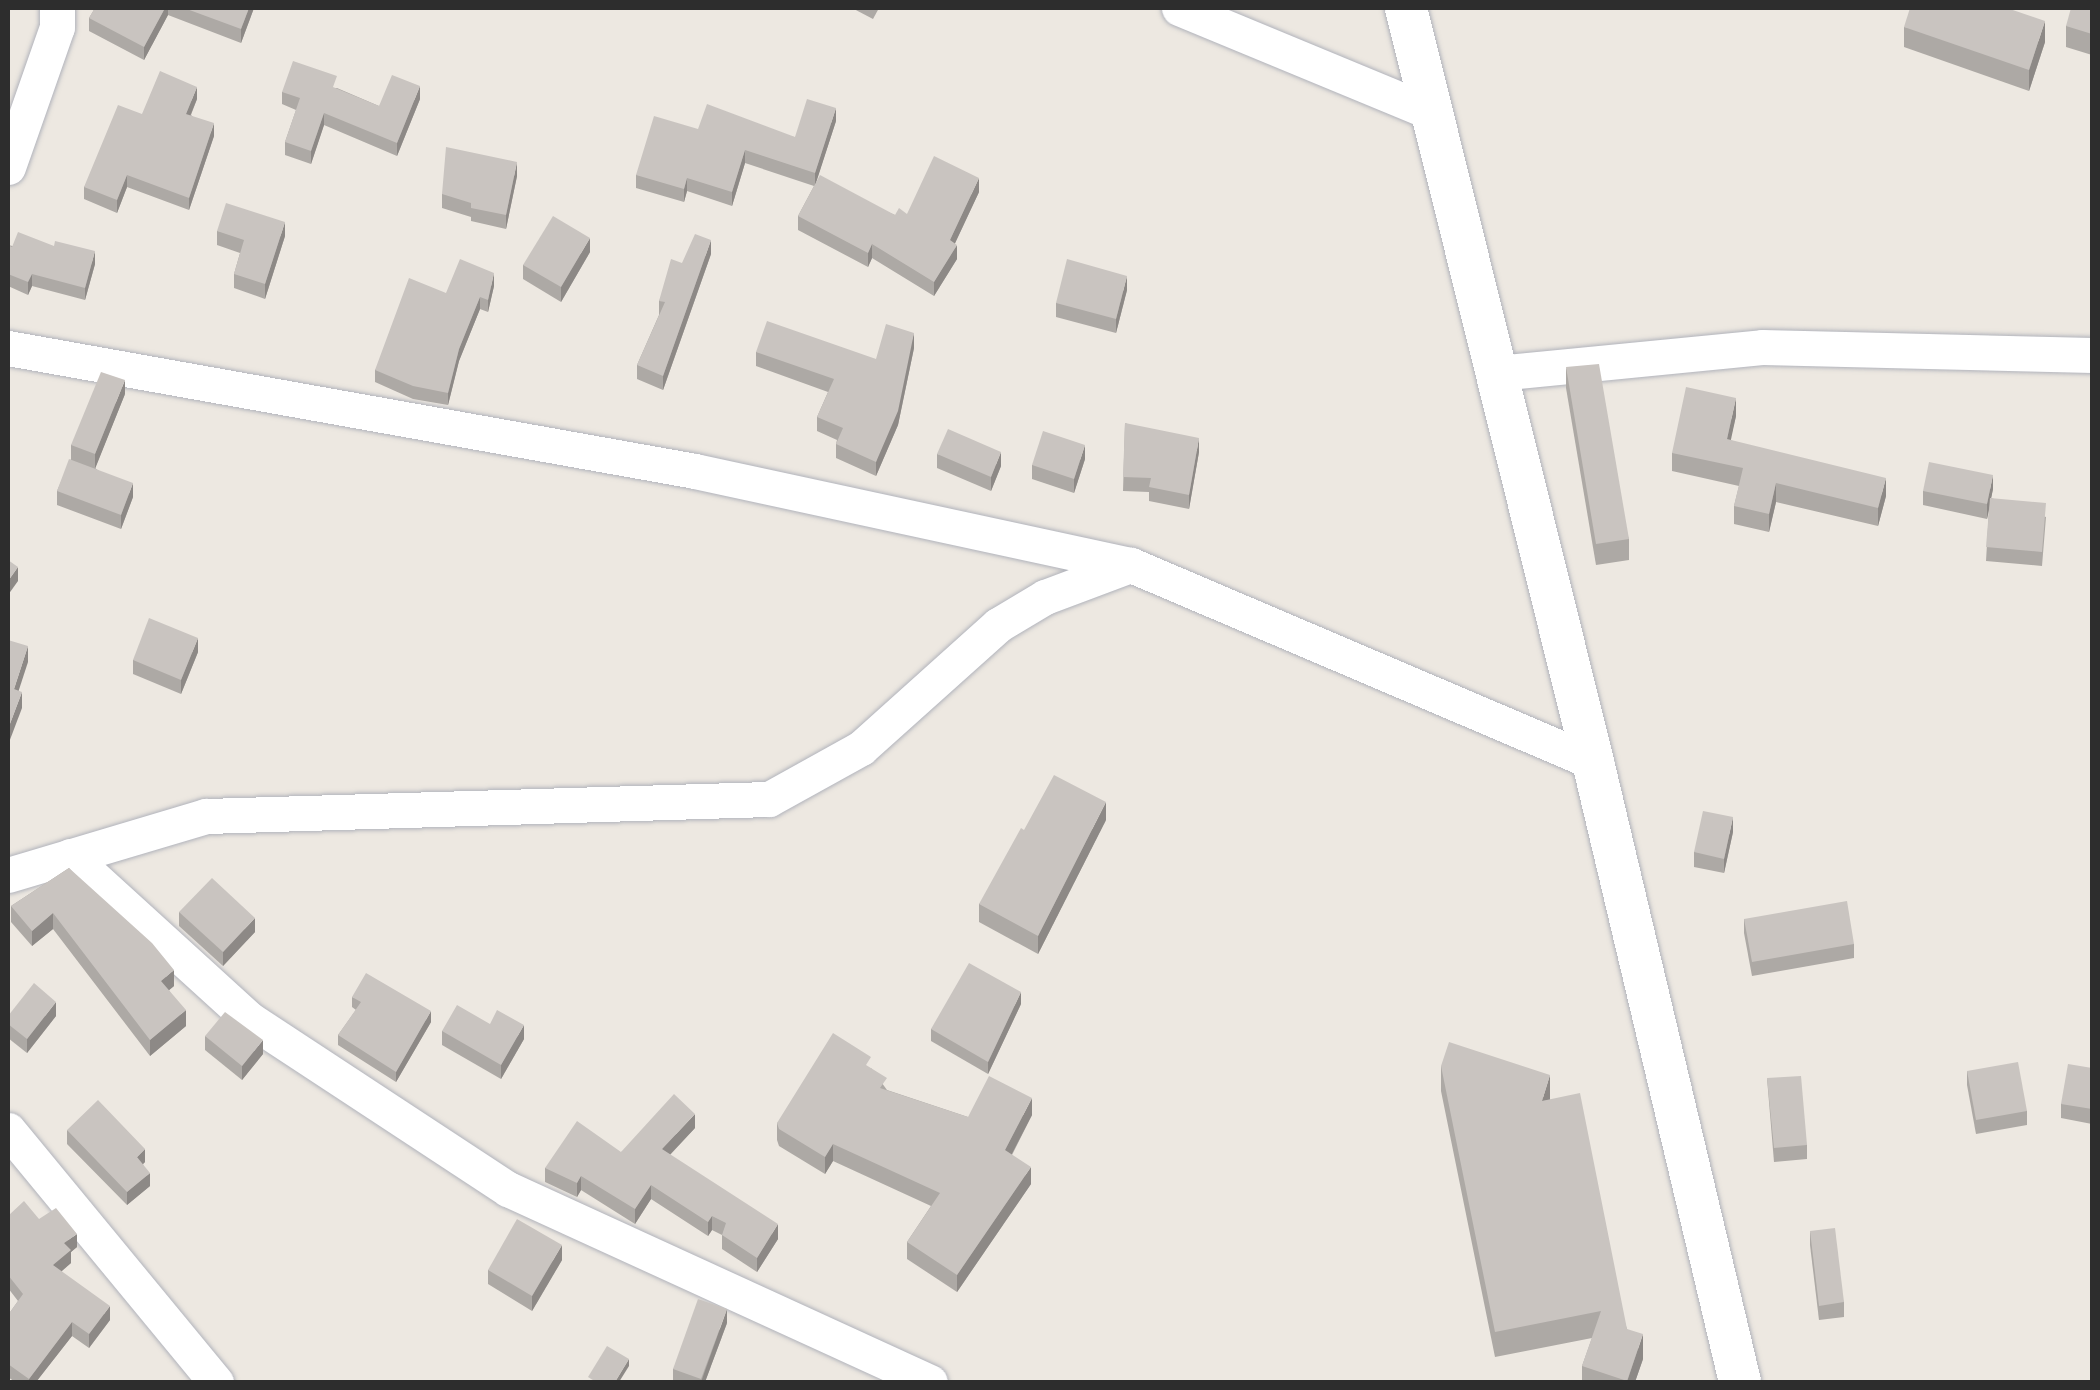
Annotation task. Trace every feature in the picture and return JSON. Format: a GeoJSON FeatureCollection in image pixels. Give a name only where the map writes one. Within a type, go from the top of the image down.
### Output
{"type":"FeatureCollection","features":[{"type":"Feature","properties":{"kind":"street"},"geometry":{"type":"LineString","coordinates":[[8,167],[57,27],[57,8]]}},
{"type":"Feature","properties":{"kind":"street"},"geometry":{"type":"LineString","coordinates":[[1179,8],[1432,113]]}},
{"type":"Feature","properties":{"kind":"street"},"geometry":{"type":"LineString","coordinates":[[1406,8],[1593,762],[1740,1382]]}},
{"type":"Feature","properties":{"kind":"street"},"geometry":{"type":"LineString","coordinates":[[1497,373],[1762,347],[2092,356]]}},
{"type":"Feature","properties":{"kind":"street"},"geometry":{"type":"LineString","coordinates":[[8,348],[695,471],[1131,565],[1593,762]]}},
{"type":"Feature","properties":{"kind":"street"},"geometry":{"type":"LineString","coordinates":[[8,875],[206,816],[769,799],[861,748],[998,624],[1045,597],[1131,565]]}},
{"type":"Feature","properties":{"kind":"street"},"geometry":{"type":"LineString","coordinates":[[70,856],[249,1019],[508,1189],[930,1382]]}},
{"type":"Feature","properties":{"kind":"street"},"geometry":{"type":"LineString","coordinates":[[8,1130],[216,1382]]}},
{"type":"Feature","properties":{"kind":"building"},"geometry":{"type":"Polygon","coordinates":[[[95,8],[165,8],[144,47],[89,18],[95,8]]]}},
{"type":"Feature","properties":{"kind":"building"},"geometry":{"type":"Polygon","coordinates":[[[184,8],[249,8],[241,29],[184,8]]]}},
{"type":"Feature","properties":{"kind":"building"},"geometry":{"type":"Polygon","coordinates":[[[1910,8],[2007,8],[2045,21],[2029,70],[1904,27],[1910,8]]]}},
{"type":"Feature","properties":{"kind":"building"},"geometry":{"type":"Polygon","coordinates":[[[2071,8],[2092,8],[2092,34],[2066,26],[2071,8]]]}},
{"type":"Feature","properties":{"kind":"building"},"geometry":{"type":"Polygon","coordinates":[[[293,61],[337,76],[333,87],[379,106],[392,75],[420,86],[397,143],[324,113],[311,151],[285,142],[300,98],[282,92],[293,61]]]}},
{"type":"Feature","properties":{"kind":"building"},"geometry":{"type":"Polygon","coordinates":[[[160,71],[197,87],[186,114],[214,123],[189,198],[127,175],[117,200],[84,187],[118,105],[142,114],[160,71]]]}},
{"type":"Feature","properties":{"kind":"building"},"geometry":{"type":"Polygon","coordinates":[[[807,99],[836,108],[815,173],[745,150],[732,192],[687,178],[684,189],[636,175],[654,116],[698,129],[707,104],[795,137],[807,99]]]}},
{"type":"Feature","properties":{"kind":"building"},"geometry":{"type":"Polygon","coordinates":[[[446,147],[517,162],[506,215],[471,208],[471,203],[442,194],[446,147]]]}},
{"type":"Feature","properties":{"kind":"building"},"geometry":{"type":"Polygon","coordinates":[[[934,156],[979,178],[950,240],[957,245],[934,282],[872,244],[868,253],[798,216],[820,175],[895,215],[899,208],[907,214],[934,156]]]}},
{"type":"Feature","properties":{"kind":"building"},"geometry":{"type":"Polygon","coordinates":[[[226,203],[285,222],[265,284],[234,274],[244,240],[217,231],[226,203]]]}},
{"type":"Feature","properties":{"kind":"building"},"geometry":{"type":"Polygon","coordinates":[[[553,216],[590,238],[561,287],[523,265],[553,216]]]}},
{"type":"Feature","properties":{"kind":"building"},"geometry":{"type":"Polygon","coordinates":[[[18,232],[54,246],[55,241],[95,251],[85,288],[32,274],[28,282],[8,274],[8,245],[12,247],[18,232]]]}},
{"type":"Feature","properties":{"kind":"building"},"geometry":{"type":"Polygon","coordinates":[[[695,234],[711,240],[663,376],[637,365],[665,302],[659,301],[671,259],[682,263],[695,234]]]}},
{"type":"Feature","properties":{"kind":"building"},"geometry":{"type":"Polygon","coordinates":[[[460,259],[494,273],[488,300],[480,297],[459,349],[448,393],[413,386],[375,370],[409,278],[446,293],[460,259]]]}},
{"type":"Feature","properties":{"kind":"building"},"geometry":{"type":"Polygon","coordinates":[[[1067,259],[1127,276],[1116,319],[1056,303],[1067,259]]]}},
{"type":"Feature","properties":{"kind":"building"},"geometry":{"type":"Polygon","coordinates":[[[767,321],[876,359],[886,324],[914,333],[898,411],[876,462],[836,444],[843,428],[817,417],[834,379],[756,352],[767,321]]]}},
{"type":"Feature","properties":{"kind":"building"},"geometry":{"type":"Polygon","coordinates":[[[1599,364],[1629,539],[1596,544],[1566,367],[1599,364]]]}},
{"type":"Feature","properties":{"kind":"building"},"geometry":{"type":"Polygon","coordinates":[[[101,372],[125,380],[95,454],[71,445],[101,372]]]}},
{"type":"Feature","properties":{"kind":"building"},"geometry":{"type":"Polygon","coordinates":[[[1686,387],[1736,398],[1727,439],[1886,478],[1878,508],[1776,483],[1769,514],[1734,506],[1743,468],[1672,453],[1686,387]]]}},
{"type":"Feature","properties":{"kind":"building"},"geometry":{"type":"Polygon","coordinates":[[[1125,423],[1199,438],[1189,495],[1149,487],[1151,478],[1123,477],[1125,423]]]}},
{"type":"Feature","properties":{"kind":"building"},"geometry":{"type":"Polygon","coordinates":[[[948,429],[1001,452],[991,477],[937,454],[948,429]]]}},
{"type":"Feature","properties":{"kind":"building"},"geometry":{"type":"Polygon","coordinates":[[[1043,431],[1085,445],[1074,479],[1032,465],[1043,431]]]}},
{"type":"Feature","properties":{"kind":"building"},"geometry":{"type":"Polygon","coordinates":[[[69,459],[133,483],[121,515],[57,491],[69,459]]]}},
{"type":"Feature","properties":{"kind":"building"},"geometry":{"type":"Polygon","coordinates":[[[1929,462],[1993,475],[1987,504],[1923,491],[1929,462]]]}},
{"type":"Feature","properties":{"kind":"building"},"geometry":{"type":"Polygon","coordinates":[[[1990,498],[2046,503],[2042,552],[1986,547],[1990,498]]]}},
{"type":"Feature","properties":{"kind":"building"},"geometry":{"type":"Polygon","coordinates":[[[8,560],[18,567],[8,581],[8,560]]]}},
{"type":"Feature","properties":{"kind":"building"},"geometry":{"type":"Polygon","coordinates":[[[149,618],[198,638],[181,680],[133,660],[149,618]]]}},
{"type":"Feature","properties":{"kind":"building"},"geometry":{"type":"Polygon","coordinates":[[[8,640],[28,646],[14,689],[22,692],[8,729],[8,640]]]}},
{"type":"Feature","properties":{"kind":"building"},"geometry":{"type":"Polygon","coordinates":[[[1054,775],[1106,802],[1038,936],[979,904],[1054,775]]]}},
{"type":"Feature","properties":{"kind":"building"},"geometry":{"type":"Polygon","coordinates":[[[1703,811],[1733,817],[1724,859],[1694,852],[1703,811]]]}},
{"type":"Feature","properties":{"kind":"building"},"geometry":{"type":"Polygon","coordinates":[[[69,868],[152,943],[174,970],[161,981],[186,1010],[150,1040],[53,913],[32,931],[11,906],[69,868]]]}},
{"type":"Feature","properties":{"kind":"building"},"geometry":{"type":"Polygon","coordinates":[[[212,878],[255,918],[223,952],[179,912],[212,878]]]}},
{"type":"Feature","properties":{"kind":"building"},"geometry":{"type":"Polygon","coordinates":[[[1847,901],[1854,944],[1752,962],[1744,919],[1847,901]]]}},
{"type":"Feature","properties":{"kind":"building"},"geometry":{"type":"Polygon","coordinates":[[[969,963],[1021,992],[988,1062],[931,1029],[969,963]]]}},
{"type":"Feature","properties":{"kind":"building"},"geometry":{"type":"Polygon","coordinates":[[[366,973],[431,1011],[396,1072],[338,1035],[361,1002],[352,997],[366,973]]]}},
{"type":"Feature","properties":{"kind":"building"},"geometry":{"type":"Polygon","coordinates":[[[34,983],[56,1002],[27,1039],[8,1024],[8,1016],[34,983]]]}},
{"type":"Feature","properties":{"kind":"building"},"geometry":{"type":"Polygon","coordinates":[[[457,1005],[490,1024],[497,1010],[524,1025],[501,1065],[442,1031],[457,1005]]]}},
{"type":"Feature","properties":{"kind":"building"},"geometry":{"type":"Polygon","coordinates":[[[225,1012],[263,1040],[242,1066],[205,1036],[225,1012]]]}},
{"type":"Feature","properties":{"kind":"building"},"geometry":{"type":"Polygon","coordinates":[[[833,1033],[871,1057],[866,1065],[887,1078],[880,1088],[968,1117],[989,1076],[1032,1098],[1005,1150],[1031,1167],[957,1275],[907,1242],[940,1193],[833,1144],[825,1157],[779,1129],[777,1123],[833,1033]]]}},
{"type":"Feature","properties":{"kind":"building"},"geometry":{"type":"Polygon","coordinates":[[[1449,1042],[1550,1075],[1542,1101],[1580,1093],[1627,1329],[1643,1334],[1627,1381],[1582,1366],[1601,1311],[1495,1332],[1441,1066],[1449,1042]]]}},
{"type":"Feature","properties":{"kind":"building"},"geometry":{"type":"Polygon","coordinates":[[[2018,1062],[2027,1111],[1976,1120],[1967,1071],[2018,1062]]]}},
{"type":"Feature","properties":{"kind":"building"},"geometry":{"type":"Polygon","coordinates":[[[2068,1064],[2092,1068],[2092,1109],[2061,1104],[2068,1064]]]}},
{"type":"Feature","properties":{"kind":"building"},"geometry":{"type":"Polygon","coordinates":[[[1801,1076],[1807,1145],[1774,1148],[1767,1078],[1801,1076]]]}},
{"type":"Feature","properties":{"kind":"building"},"geometry":{"type":"Polygon","coordinates":[[[674,1094],[695,1114],[662,1149],[778,1224],[757,1258],[722,1235],[726,1223],[712,1216],[708,1222],[651,1185],[635,1209],[581,1176],[577,1183],[545,1168],[577,1121],[621,1152],[674,1094]]]}},
{"type":"Feature","properties":{"kind":"building"},"geometry":{"type":"Polygon","coordinates":[[[98,1100],[145,1149],[137,1157],[150,1173],[127,1192],[67,1130],[98,1100]]]}},
{"type":"Feature","properties":{"kind":"building"},"geometry":{"type":"Polygon","coordinates":[[[24,1201],[39,1219],[56,1208],[77,1234],[64,1243],[71,1250],[53,1265],[110,1306],[89,1334],[72,1322],[29,1379],[8,1364],[8,1315],[23,1294],[8,1275],[8,1216],[24,1201]]]}},
{"type":"Feature","properties":{"kind":"building"},"geometry":{"type":"Polygon","coordinates":[[[517,1219],[562,1245],[532,1296],[488,1270],[517,1219]]]}},
{"type":"Feature","properties":{"kind":"building"},"geometry":{"type":"Polygon","coordinates":[[[1835,1228],[1844,1302],[1819,1306],[1810,1231],[1835,1228]]]}},
{"type":"Feature","properties":{"kind":"building"},"geometry":{"type":"Polygon","coordinates":[[[698,1299],[727,1309],[701,1379],[673,1369],[698,1299]]]}},
{"type":"Feature","properties":{"kind":"building"},"geometry":{"type":"Polygon","coordinates":[[[607,1346],[629,1359],[615,1382],[596,1382],[588,1377],[607,1346]]]}}]}
